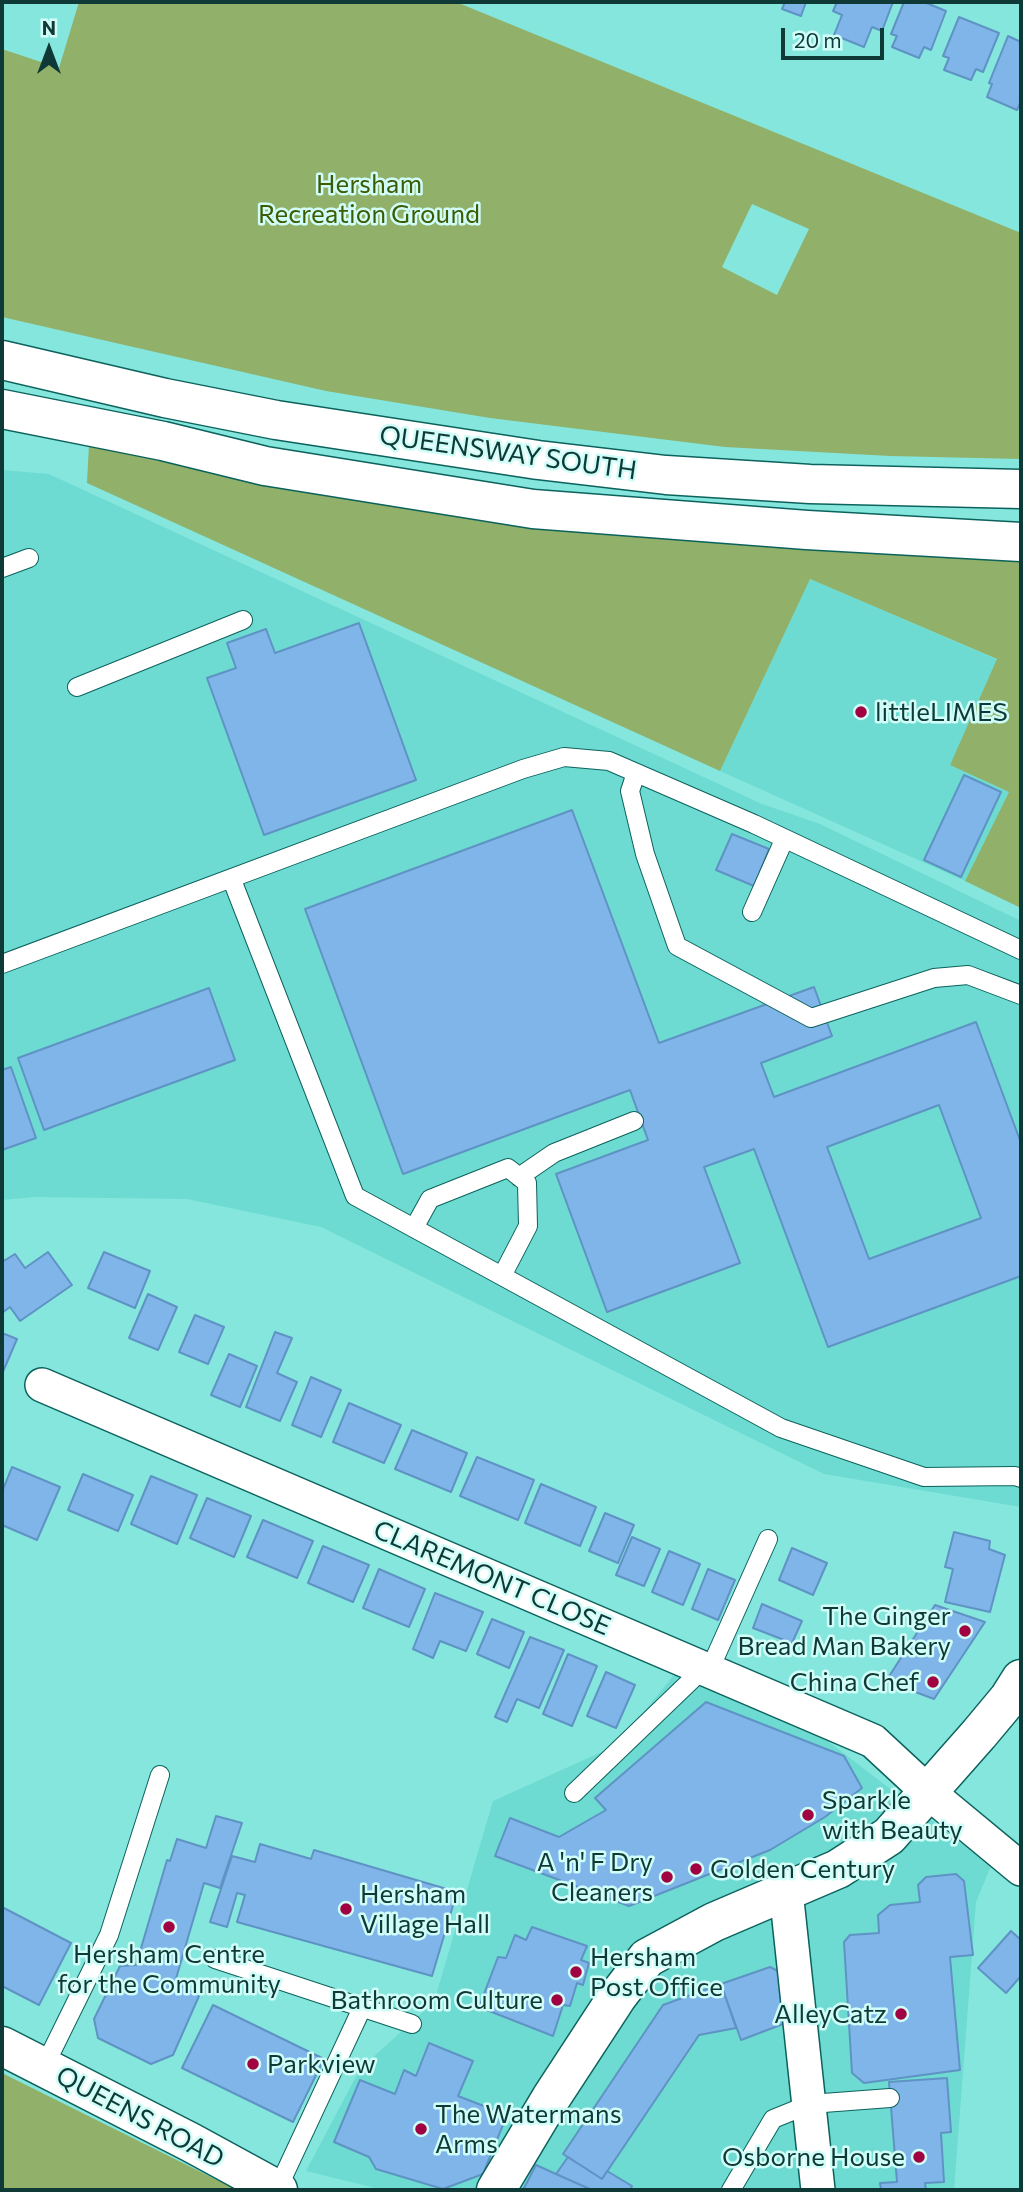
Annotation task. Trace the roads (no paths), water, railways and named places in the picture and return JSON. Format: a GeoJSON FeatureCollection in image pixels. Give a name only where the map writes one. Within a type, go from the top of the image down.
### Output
{"type":"FeatureCollection","features":[{"type":"Feature","properties":{"kind":"main road","name":"QUEENSWAY SOUTH"},"geometry":{"type":"LineString","coordinates":[[2,360],[165,398],[276,420],[538,460],[666,475],[810,484],[1021,489]]}},
{"type":"Feature","properties":{"kind":"main road","name":"QUEENSWAY SOUTH"},"geometry":{"type":"LineString","coordinates":[[2,409],[163,441],[265,466],[533,509],[780,528],[1021,542]]}},
{"type":"Feature","properties":{"kind":"main road"},"geometry":{"type":"LineString","coordinates":[[496,2190],[551,2098],[617,1997],[647,1958],[714,1922],[838,1869],[889,1836],[1017,1697]]}},
{"type":"Feature","properties":{"kind":"main road","name":"QUEENS ROAD"},"geometry":{"type":"LineString","coordinates":[[2,2046],[190,2142],[277,2190]]}},
{"type":"Feature","properties":{"kind":"street","name":"CLAREMONT CLOSE"},"geometry":{"type":"LineString","coordinates":[[42,1385],[873,1741],[928,1792],[1021,1869]]}},
{"type":"Feature","properties":{"kind":"street"},"geometry":{"type":"LineString","coordinates":[[786,1891],[818,2190]]}},
{"type":"Feature","properties":{"kind":"lane"},"geometry":{"type":"LineString","coordinates":[[2,568],[29,558]]}},
{"type":"Feature","properties":{"kind":"lane"},"geometry":{"type":"LineString","coordinates":[[77,687],[243,620]]}},
{"type":"Feature","properties":{"kind":"lane"},"geometry":{"type":"LineString","coordinates":[[2,964],[523,769],[564,757],[609,761],[1021,950]]}},
{"type":"Feature","properties":{"kind":"lane"},"geometry":{"type":"LineString","coordinates":[[636,773],[630,791],[645,854],[677,946],[810,1018],[934,978],[968,975],[1020,994]]}},
{"type":"Feature","properties":{"kind":"lane"},"geometry":{"type":"LineString","coordinates":[[752,912],[785,840]]}},
{"type":"Feature","properties":{"kind":"lane"},"geometry":{"type":"LineString","coordinates":[[232,880],[355,1196],[780,1428],[924,1477],[1021,1478]]}},
{"type":"Feature","properties":{"kind":"lane"},"geometry":{"type":"LineString","coordinates":[[519,1177],[554,1153],[634,1121]]}},
{"type":"Feature","properties":{"kind":"lane"},"geometry":{"type":"LineString","coordinates":[[414,1228],[430,1199],[508,1168],[527,1184],[528,1226],[502,1276]]}},
{"type":"Feature","properties":{"kind":"lane"},"geometry":{"type":"LineString","coordinates":[[574,1793],[706,1670],[768,1539]]}},
{"type":"Feature","properties":{"kind":"lane"},"geometry":{"type":"LineString","coordinates":[[44,2067],[109,1935],[160,1775]]}},
{"type":"Feature","properties":{"kind":"lane"},"geometry":{"type":"LineString","coordinates":[[215,1959],[412,2024]]}},
{"type":"Feature","properties":{"kind":"lane"},"geometry":{"type":"LineString","coordinates":[[277,2190],[362,2008]]}},
{"type":"Feature","properties":{"kind":"lane"},"geometry":{"type":"LineString","coordinates":[[731,2190],[773,2119],[810,2104],[890,2098]]}},
{"type":"Feature","properties":{"kind":"place","name":"littleLIMES"},"geometry":{"type":"Point","coordinates":[861,712]}},
{"type":"Feature","properties":{"kind":"place","name":"The Ginger Bread Man Bakery"},"geometry":{"type":"Point","coordinates":[965,1631]}},
{"type":"Feature","properties":{"kind":"place","name":"China Chef"},"geometry":{"type":"Point","coordinates":[933,1682]}},
{"type":"Feature","properties":{"kind":"place","name":"Sparkle with Beauty"},"geometry":{"type":"Point","coordinates":[808,1815]}},
{"type":"Feature","properties":{"kind":"place","name":"Golden Century"},"geometry":{"type":"Point","coordinates":[696,1869]}},
{"type":"Feature","properties":{"kind":"place","name":"A 'n' F Dry Cleaners"},"geometry":{"type":"Point","coordinates":[667,1877]}},
{"type":"Feature","properties":{"kind":"place","name":"Hersham Village Hall"},"geometry":{"type":"Point","coordinates":[346,1909]}},
{"type":"Feature","properties":{"kind":"place","name":"Hersham Centre for the Community"},"geometry":{"type":"Point","coordinates":[169,1927]}},
{"type":"Feature","properties":{"kind":"place","name":"Hersham Post Office"},"geometry":{"type":"Point","coordinates":[576,1972]}},
{"type":"Feature","properties":{"kind":"place","name":"Bathroom Culture"},"geometry":{"type":"Point","coordinates":[557,2000]}},
{"type":"Feature","properties":{"kind":"place","name":"AlleyCatz"},"geometry":{"type":"Point","coordinates":[901,2014]}},
{"type":"Feature","properties":{"kind":"place","name":"Parkview"},"geometry":{"type":"Point","coordinates":[253,2064]}},
{"type":"Feature","properties":{"kind":"place","name":"The Watermans Arms"},"geometry":{"type":"Point","coordinates":[421,2129]}},
{"type":"Feature","properties":{"kind":"place","name":"Osborne House"},"geometry":{"type":"Point","coordinates":[919,2157]}},
{"type":"Feature","properties":{"kind":"park label","name":"Hersham Recreation Ground"},"geometry":{"type":"Point","coordinates":[369,199]}}]}
